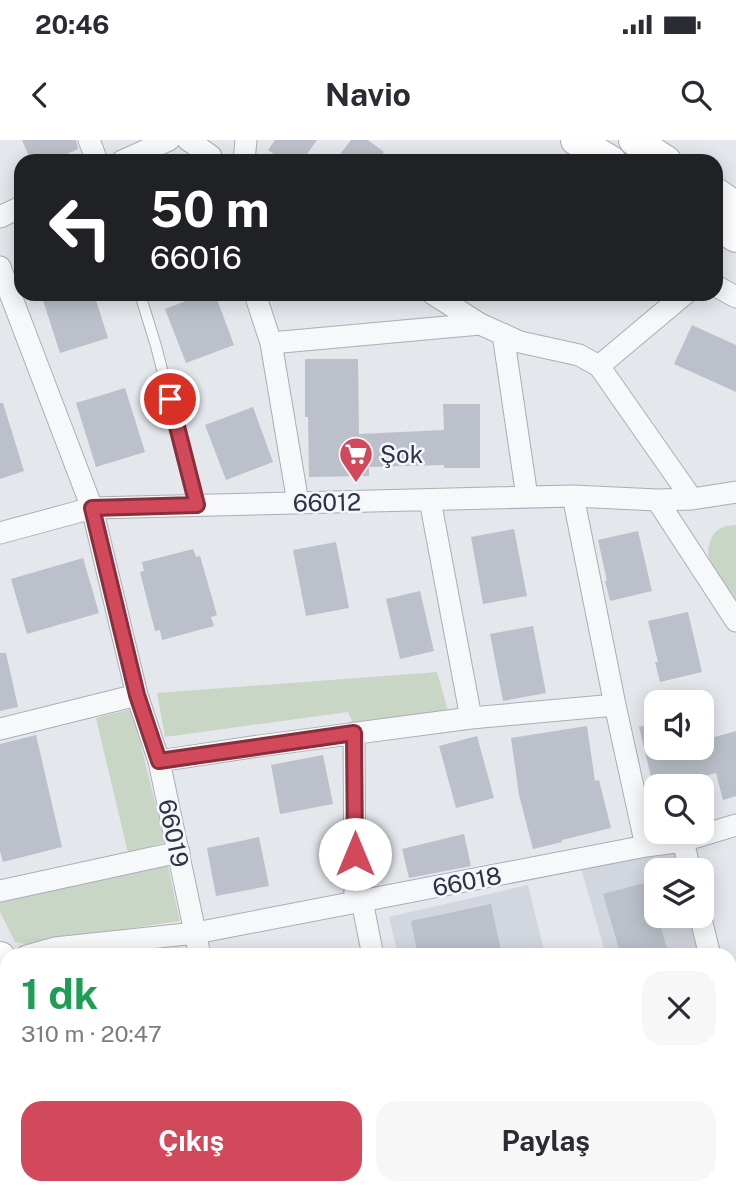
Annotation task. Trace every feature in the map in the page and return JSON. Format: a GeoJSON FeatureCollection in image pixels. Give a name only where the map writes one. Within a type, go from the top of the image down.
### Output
{"type":"FeatureCollection","features":[{"type":"Feature","properties":{"kind":"main road"},"geometry":{"type":"LineString","coordinates":[[576,140],[599,154]]}},
{"type":"Feature","properties":{"kind":"main road"},"geometry":{"type":"LineString","coordinates":[[634,140],[655,154]]}},
{"type":"Feature","properties":{"kind":"street"},"geometry":{"type":"LineString","coordinates":[[138,154],[169,140]]}},
{"type":"Feature","properties":{"kind":"street"},"geometry":{"type":"LineString","coordinates":[[188,140],[208,154]]}},
{"type":"Feature","properties":{"kind":"street","name":"66019"},"geometry":{"type":"LineString","coordinates":[[0,267],[92,508],[137,695],[159,761],[199,948]]}},
{"type":"Feature","properties":{"kind":"street"},"geometry":{"type":"LineString","coordinates":[[257,301],[271,343],[298,503]]}},
{"type":"Feature","properties":{"kind":"street"},"geometry":{"type":"LineString","coordinates":[[444,301],[480,324],[520,342],[579,355],[599,366],[692,499]]}},
{"type":"Feature","properties":{"kind":"street"},"geometry":{"type":"LineString","coordinates":[[599,366],[677,301]]}},
{"type":"Feature","properties":{"kind":"street"},"geometry":{"type":"LineString","coordinates":[[271,343],[480,324]]}},
{"type":"Feature","properties":{"kind":"street"},"geometry":{"type":"LineString","coordinates":[[503,334],[527,497]]}},
{"type":"Feature","properties":{"kind":"street","name":"66012"},"geometry":{"type":"LineString","coordinates":[[0,533],[92,508],[573,496],[657,500],[692,499],[736,492]]}},
{"type":"Feature","properties":{"kind":"street"},"geometry":{"type":"LineString","coordinates":[[573,496],[646,846]]}},
{"type":"Feature","properties":{"kind":"street"},"geometry":{"type":"LineString","coordinates":[[430,500],[471,718]]}},
{"type":"Feature","properties":{"kind":"street"},"geometry":{"type":"LineString","coordinates":[[657,500],[736,621]]}},
{"type":"Feature","properties":{"kind":"street"},"geometry":{"type":"LineString","coordinates":[[0,729],[137,695]]}},
{"type":"Feature","properties":{"kind":"street"},"geometry":{"type":"LineString","coordinates":[[159,761],[471,718],[615,705]]}},
{"type":"Feature","properties":{"kind":"street"},"geometry":{"type":"LineString","coordinates":[[354,733],[358,902],[371,948]]}},
{"type":"Feature","properties":{"kind":"street","name":"66018"},"geometry":{"type":"LineString","coordinates":[[714,832],[736,825]]}},
{"type":"Feature","properties":{"kind":"street","name":"66018"},"geometry":{"type":"LineString","coordinates":[[52,948],[196,933],[661,844]]}},
{"type":"Feature","properties":{"kind":"street"},"geometry":{"type":"LineString","coordinates":[[0,891],[178,852]]}},
{"type":"Feature","properties":{"kind":"street"},"geometry":{"type":"LineString","coordinates":[[704,928],[708,948]]}},
{"type":"Feature","properties":{"kind":"lane"},"geometry":{"type":"LineString","coordinates":[[142,301],[197,505]]}},
{"type":"Feature","properties":{"kind":"shaded area"},"geometry":{"type":"Polygon","coordinates":[[[672,844],[675,858],[644,858],[644,928],[692,928],[697,948],[604,948],[580,865],[672,844]]]}},
{"type":"Feature","properties":{"kind":"shaded area"},"geometry":{"type":"Polygon","coordinates":[[[528,885],[543,948],[396,948],[389,917],[528,885]]]}},
{"type":"Feature","properties":{"kind":"green space"},"geometry":{"type":"Polygon","coordinates":[[[736,525],[736,602],[716,574],[708,550],[717,531],[736,525]]]}},
{"type":"Feature","properties":{"kind":"green space"},"geometry":{"type":"Polygon","coordinates":[[[437,672],[448,711],[353,723],[348,712],[165,737],[157,693],[437,672]]]}},
{"type":"Feature","properties":{"kind":"green space"},"geometry":{"type":"Polygon","coordinates":[[[132,709],[165,842],[128,853],[96,718],[132,709]]]}},
{"type":"Feature","properties":{"kind":"green space"},"geometry":{"type":"Polygon","coordinates":[[[167,861],[180,921],[25,944],[15,942],[0,912],[0,902],[167,861]]]}},
{"type":"Feature","properties":{"kind":"building"},"geometry":{"type":"Polygon","coordinates":[[[22,140],[76,140],[78,149],[67,154],[28,154],[22,140]]]}},
{"type":"Feature","properties":{"kind":"building"},"geometry":{"type":"Polygon","coordinates":[[[275,140],[317,140],[307,154],[274,154],[268,150],[275,140]]]}},
{"type":"Feature","properties":{"kind":"building"},"geometry":{"type":"Polygon","coordinates":[[[351,140],[368,140],[384,152],[382,154],[340,154],[351,140]]]}},
{"type":"Feature","properties":{"kind":"building"},"geometry":{"type":"Polygon","coordinates":[[[43,301],[96,301],[108,338],[60,353],[43,301]]]}},
{"type":"Feature","properties":{"kind":"building"},"geometry":{"type":"Polygon","coordinates":[[[186,301],[218,301],[234,345],[186,363],[165,309],[186,301]]]}},
{"type":"Feature","properties":{"kind":"building"},"geometry":{"type":"Polygon","coordinates":[[[692,325],[736,345],[736,392],[674,364],[692,325]]]}},
{"type":"Feature","properties":{"kind":"building"},"geometry":{"type":"Polygon","coordinates":[[[305,359],[358,359],[359,434],[444,430],[443,404],[480,404],[480,468],[444,468],[444,465],[369,467],[369,476],[309,477],[305,359]]]}},
{"type":"Feature","properties":{"kind":"building"},"geometry":{"type":"Polygon","coordinates":[[[125,388],[145,452],[96,467],[76,403],[125,388]]]}},
{"type":"Feature","properties":{"kind":"building"},"geometry":{"type":"Polygon","coordinates":[[[0,403],[3,403],[24,471],[0,479],[0,403]]]}},
{"type":"Feature","properties":{"kind":"building"},"geometry":{"type":"Polygon","coordinates":[[[253,407],[273,462],[226,480],[205,425],[253,407]]]}},
{"type":"Feature","properties":{"kind":"building"},"geometry":{"type":"Polygon","coordinates":[[[514,529],[527,596],[483,604],[471,537],[514,529]]]}},
{"type":"Feature","properties":{"kind":"building"},"geometry":{"type":"Polygon","coordinates":[[[638,531],[652,591],[610,601],[598,540],[638,531]]]}},
{"type":"Feature","properties":{"kind":"building"},"geometry":{"type":"Polygon","coordinates":[[[336,542],[349,608],[306,616],[293,550],[336,542]]]}},
{"type":"Feature","properties":{"kind":"building"},"geometry":{"type":"Polygon","coordinates":[[[193,549],[196,557],[200,556],[217,615],[211,617],[214,626],[162,640],[160,630],[155,631],[147,600],[140,572],[144,571],[142,562],[193,549]]]}},
{"type":"Feature","properties":{"kind":"building"},"geometry":{"type":"Polygon","coordinates":[[[83,558],[99,613],[27,634],[11,579],[83,558]]]}},
{"type":"Feature","properties":{"kind":"building"},"geometry":{"type":"Polygon","coordinates":[[[420,591],[434,651],[400,659],[386,599],[420,591]]]}},
{"type":"Feature","properties":{"kind":"building"},"geometry":{"type":"Polygon","coordinates":[[[688,612],[702,672],[660,682],[648,621],[688,612]]]}},
{"type":"Feature","properties":{"kind":"building"},"geometry":{"type":"Polygon","coordinates":[[[533,626],[546,693],[503,701],[490,634],[533,626]]]}},
{"type":"Feature","properties":{"kind":"building"},"geometry":{"type":"Polygon","coordinates":[[[0,653],[6,653],[18,707],[0,711],[0,653]]]}},
{"type":"Feature","properties":{"kind":"building"},"geometry":{"type":"Polygon","coordinates":[[[587,726],[595,781],[599,780],[611,828],[533,849],[519,795],[511,738],[587,726]]]}},
{"type":"Feature","properties":{"kind":"building"},"geometry":{"type":"Polygon","coordinates":[[[644,726],[644,748],[639,727],[644,726]]]}},
{"type":"Feature","properties":{"kind":"building"},"geometry":{"type":"Polygon","coordinates":[[[736,731],[736,796],[723,800],[716,773],[650,774],[647,760],[714,760],[714,737],[736,731]]]}},
{"type":"Feature","properties":{"kind":"building"},"geometry":{"type":"Polygon","coordinates":[[[36,735],[62,847],[3,862],[0,851],[0,744],[36,735]]]}},
{"type":"Feature","properties":{"kind":"building"},"geometry":{"type":"Polygon","coordinates":[[[477,736],[494,798],[456,808],[439,746],[477,736]]]}},
{"type":"Feature","properties":{"kind":"building"},"geometry":{"type":"Polygon","coordinates":[[[323,755],[333,804],[280,814],[271,765],[323,755]]]}},
{"type":"Feature","properties":{"kind":"building"},"geometry":{"type":"Polygon","coordinates":[[[464,834],[471,866],[409,878],[402,849],[464,834]]]}},
{"type":"Feature","properties":{"kind":"building"},"geometry":{"type":"Polygon","coordinates":[[[259,837],[269,886],[216,896],[207,848],[259,837]]]}},
{"type":"Feature","properties":{"kind":"building"},"geometry":{"type":"Polygon","coordinates":[[[644,883],[644,928],[661,928],[667,948],[619,948],[603,894],[644,883]]]}},
{"type":"Feature","properties":{"kind":"building"},"geometry":{"type":"Polygon","coordinates":[[[491,904],[500,948],[416,948],[411,921],[491,904]]]}},
{"type":"Feature","properties":{"kind":"place","name":"Şok"},"geometry":{"type":"Point","coordinates":[356,484]}},
{"type":"Feature","properties":{"kind":"route"},"geometry":{"type":"LineString","coordinates":[[170,399],[197,505],[92,508],[137,695],[159,761],[354,733],[355,854]]}}]}
